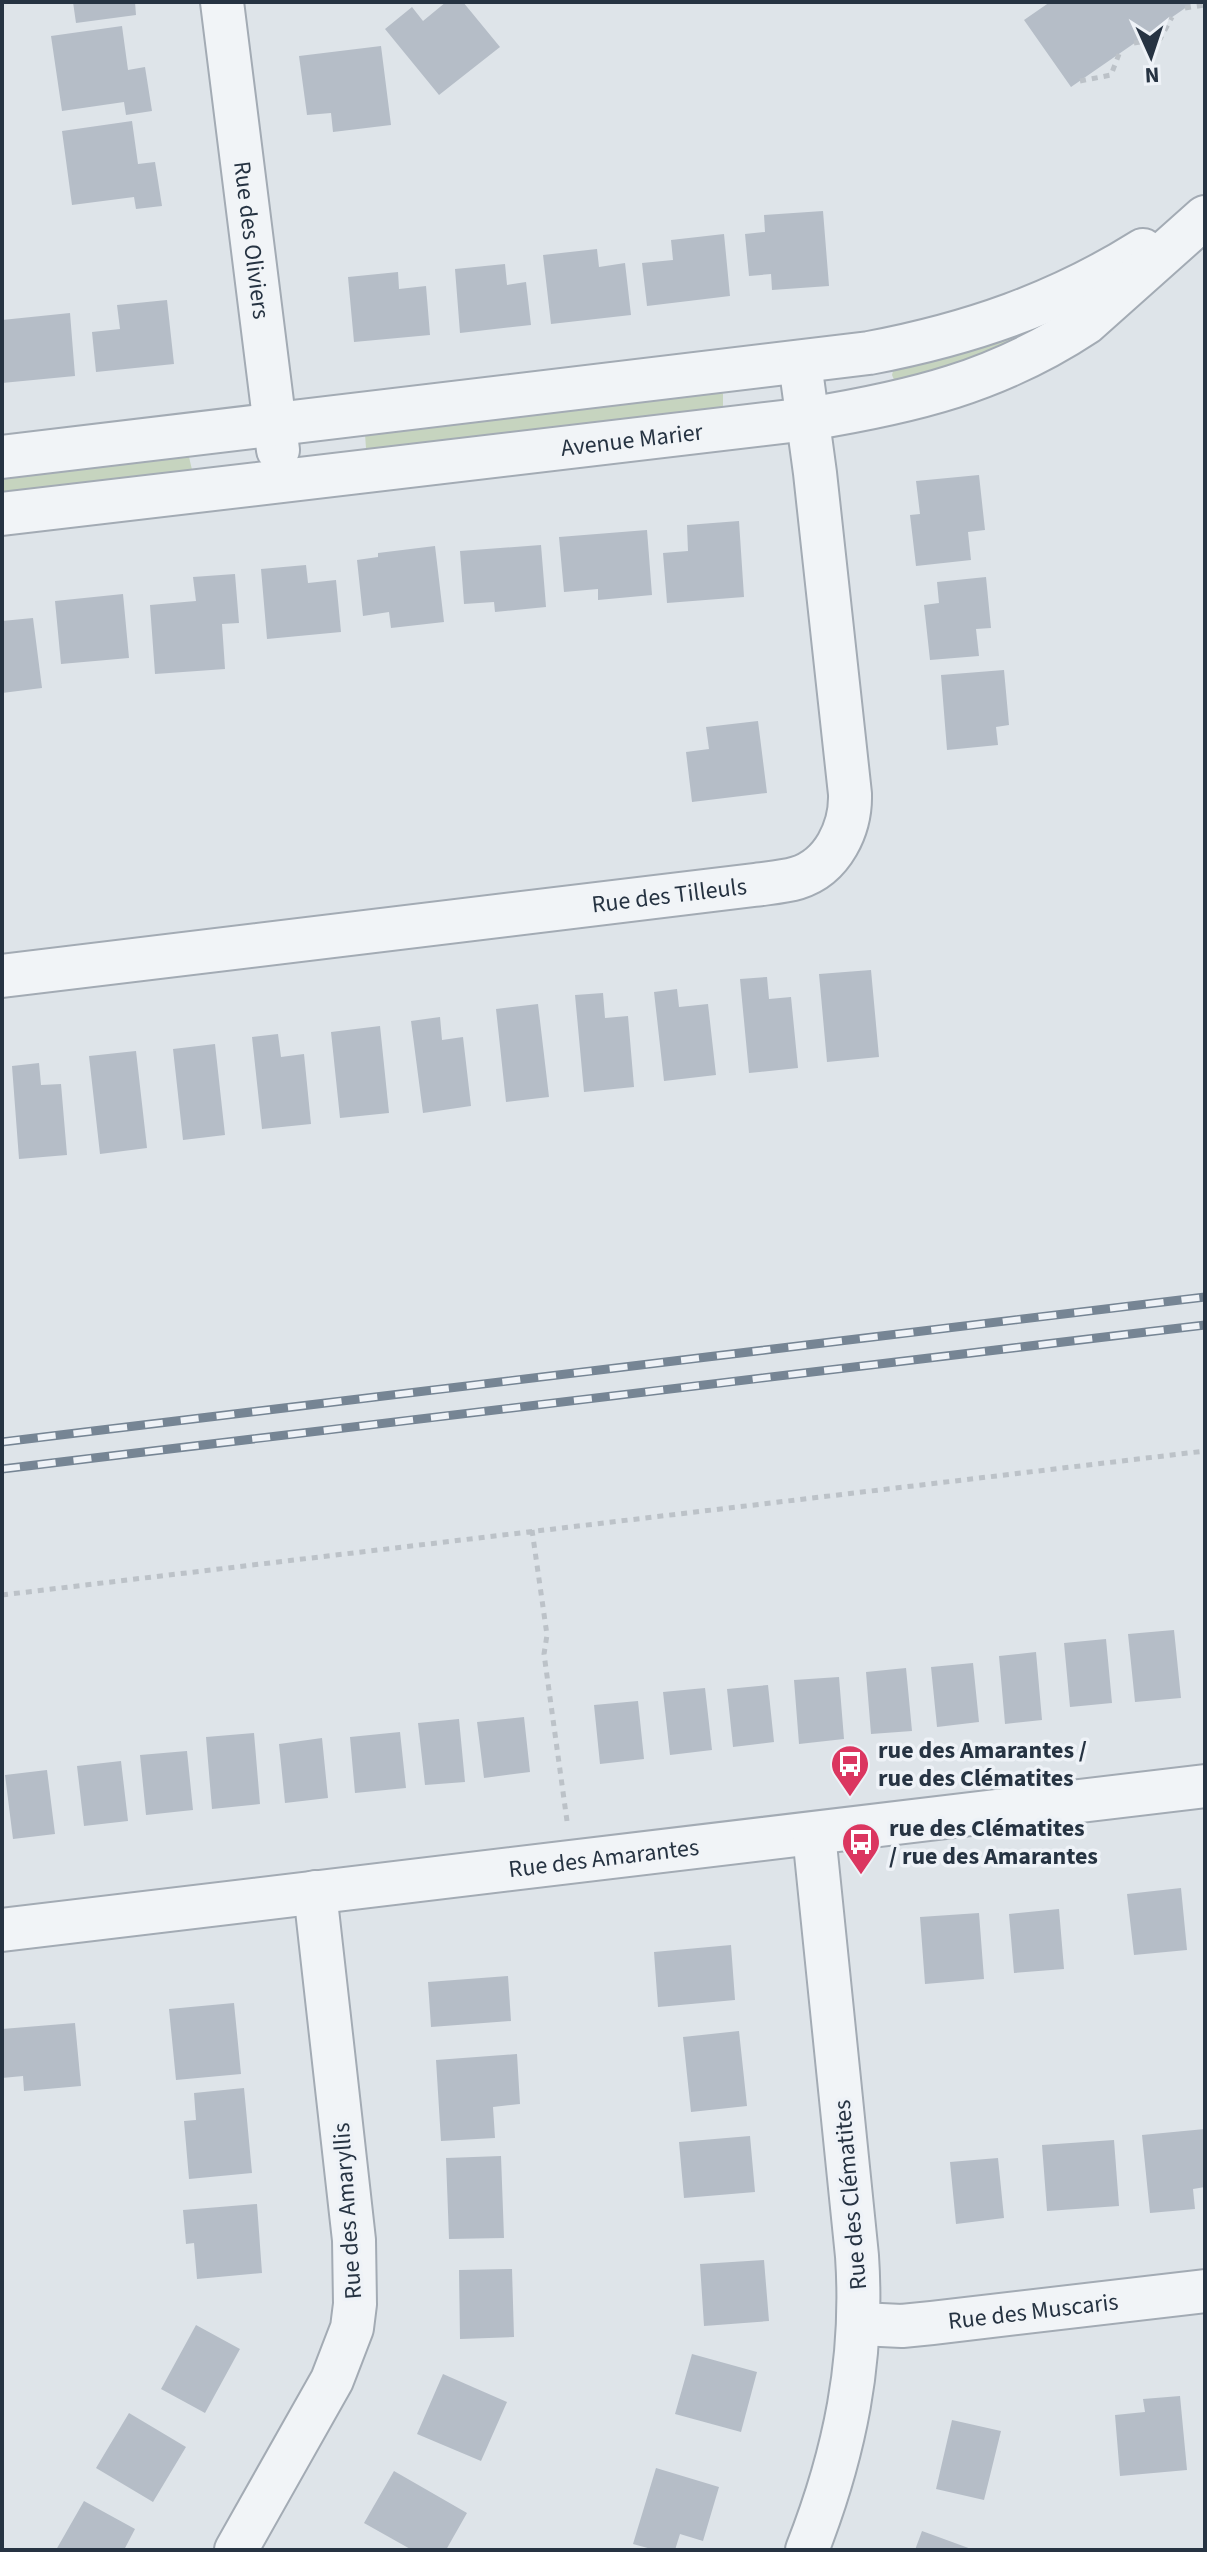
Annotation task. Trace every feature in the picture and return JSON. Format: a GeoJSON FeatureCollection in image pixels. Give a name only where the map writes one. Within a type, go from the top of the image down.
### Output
{"type":"FeatureCollection","features":[{"type":"Feature","properties":{"kind":"street","name":"Rue des Oliviers"},"geometry":{"type":"LineString","coordinates":[[230,6],[281,479]]}},
{"type":"Feature","properties":{"kind":"street","name":"Avenue Marier"},"geometry":{"type":"LineString","coordinates":[[2,457],[800,363],[917,344],[1003,320],[1066,293],[1205,214]]}},
{"type":"Feature","properties":{"kind":"street","name":"Avenue Marier"},"geometry":{"type":"LineString","coordinates":[[2,514],[808,419],[909,401],[964,385],[1042,349],[1086,323],[1205,214]]}},
{"type":"Feature","properties":{"kind":"street","name":"Rue des Tilleuls"},"geometry":{"type":"LineString","coordinates":[[2,976],[754,885],[799,878],[813,870],[832,853],[844,834],[851,810],[850,779],[800,363]]}},
{"type":"Feature","properties":{"kind":"street","name":"Rue des Amarantes"},"geometry":{"type":"LineString","coordinates":[[2,1930],[1205,1786]]}},
{"type":"Feature","properties":{"kind":"street","name":"Rue des Clématites"},"geometry":{"type":"LineString","coordinates":[[807,2550],[846,2427],[860,2324],[857,2256],[814,1834]]}},
{"type":"Feature","properties":{"kind":"street","name":"Rue des Amaryllis"},"geometry":{"type":"LineString","coordinates":[[236,2550],[327,2390],[345,2351],[354,2316],[354,2240],[315,1892]]}},
{"type":"Feature","properties":{"kind":"street","name":"Rue des Muscaris"},"geometry":{"type":"LineString","coordinates":[[860,2324],[902,2326],[1205,2291]]}},
{"type":"Feature","properties":{"kind":"path"},"geometry":{"type":"LineString","coordinates":[[1185,8],[1205,5]]}},
{"type":"Feature","properties":{"kind":"path"},"geometry":{"type":"LineString","coordinates":[[1134,43],[1160,39],[1172,17]]}},
{"type":"Feature","properties":{"kind":"path"},"geometry":{"type":"LineString","coordinates":[[1080,81],[1111,75],[1119,54]]}},
{"type":"Feature","properties":{"kind":"path"},"geometry":{"type":"LineString","coordinates":[[2,1595],[1205,1451]]}},
{"type":"Feature","properties":{"kind":"path"},"geometry":{"type":"LineString","coordinates":[[532,1530],[547,1635],[544,1654],[568,1830]]}},
{"type":"Feature","properties":{"kind":"green space"},"geometry":{"type":"Polygon","coordinates":[[[1055,318],[1004,356],[895,382],[892,375],[894,367],[1055,318]]]}},
{"type":"Feature","properties":{"kind":"green space"},"geometry":{"type":"Polygon","coordinates":[[[718,388],[723,394],[723,406],[719,410],[373,451],[366,448],[365,434],[718,388]]]}},
{"type":"Feature","properties":{"kind":"green space"},"geometry":{"type":"Polygon","coordinates":[[[184,455],[189,457],[193,474],[2,500],[2,477],[184,455]]]}},
{"type":"Feature","properties":{"kind":"building"},"geometry":{"type":"Polygon","coordinates":[[[73,2],[135,2],[136,15],[76,23],[73,2]]]}},
{"type":"Feature","properties":{"kind":"building"},"geometry":{"type":"Polygon","coordinates":[[[446,2],[463,2],[500,47],[439,95],[385,29],[412,7],[423,21],[446,2]]]}},
{"type":"Feature","properties":{"kind":"building"},"geometry":{"type":"Polygon","coordinates":[[[1050,2],[1194,2],[1071,87],[1024,20],[1050,2]]]}},
{"type":"Feature","properties":{"kind":"building"},"geometry":{"type":"Polygon","coordinates":[[[122,26],[128,70],[145,67],[152,111],[126,115],[124,102],[62,111],[51,36],[122,26]]]}},
{"type":"Feature","properties":{"kind":"building"},"geometry":{"type":"Polygon","coordinates":[[[381,46],[391,125],[333,132],[331,113],[307,115],[299,56],[381,46]]]}},
{"type":"Feature","properties":{"kind":"building"},"geometry":{"type":"Polygon","coordinates":[[[132,121],[138,164],[155,162],[162,206],[136,209],[134,197],[72,205],[62,131],[132,121]]]}},
{"type":"Feature","properties":{"kind":"building"},"geometry":{"type":"Polygon","coordinates":[[[823,211],[829,286],[772,290],[771,274],[749,276],[745,234],[765,232],[764,215],[823,211]]]}},
{"type":"Feature","properties":{"kind":"building"},"geometry":{"type":"Polygon","coordinates":[[[724,234],[730,296],[647,306],[642,263],[673,260],[671,240],[724,234]]]}},
{"type":"Feature","properties":{"kind":"building"},"geometry":{"type":"Polygon","coordinates":[[[597,249],[599,267],[625,263],[631,315],[551,324],[543,255],[597,249]]]}},
{"type":"Feature","properties":{"kind":"building"},"geometry":{"type":"Polygon","coordinates":[[[505,264],[507,285],[526,282],[531,325],[460,333],[455,269],[505,264]]]}},
{"type":"Feature","properties":{"kind":"building"},"geometry":{"type":"Polygon","coordinates":[[[398,272],[399,289],[426,286],[430,335],[354,342],[348,277],[398,272]]]}},
{"type":"Feature","properties":{"kind":"building"},"geometry":{"type":"Polygon","coordinates":[[[167,300],[174,364],[96,372],[92,332],[120,329],[117,305],[167,300]]]}},
{"type":"Feature","properties":{"kind":"building"},"geometry":{"type":"Polygon","coordinates":[[[70,313],[75,376],[2,383],[2,320],[70,313]]]}},
{"type":"Feature","properties":{"kind":"building"},"geometry":{"type":"Polygon","coordinates":[[[979,475],[985,530],[968,532],[971,560],[916,566],[910,515],[920,514],[916,481],[979,475]]]}},
{"type":"Feature","properties":{"kind":"building"},"geometry":{"type":"Polygon","coordinates":[[[739,521],[744,597],[667,603],[663,553],[688,551],[687,525],[739,521]]]}},
{"type":"Feature","properties":{"kind":"building"},"geometry":{"type":"Polygon","coordinates":[[[647,530],[652,595],[598,600],[598,589],[564,592],[559,537],[647,530]]]}},
{"type":"Feature","properties":{"kind":"building"},"geometry":{"type":"Polygon","coordinates":[[[541,545],[546,607],[495,612],[494,602],[464,604],[460,551],[541,545]]]}},
{"type":"Feature","properties":{"kind":"building"},"geometry":{"type":"Polygon","coordinates":[[[435,546],[444,622],[391,628],[389,612],[363,616],[357,560],[378,557],[378,553],[435,546]]]}},
{"type":"Feature","properties":{"kind":"building"},"geometry":{"type":"Polygon","coordinates":[[[306,565],[308,583],[336,580],[341,632],[267,639],[261,569],[306,565]]]}},
{"type":"Feature","properties":{"kind":"building"},"geometry":{"type":"Polygon","coordinates":[[[235,574],[239,623],[222,624],[225,669],[155,674],[150,605],[196,601],[193,577],[235,574]]]}},
{"type":"Feature","properties":{"kind":"building"},"geometry":{"type":"Polygon","coordinates":[[[986,577],[991,628],[976,629],[979,656],[930,660],[924,605],[939,603],[937,582],[986,577]]]}},
{"type":"Feature","properties":{"kind":"building"},"geometry":{"type":"Polygon","coordinates":[[[123,594],[129,658],[61,664],[55,601],[123,594]]]}},
{"type":"Feature","properties":{"kind":"building"},"geometry":{"type":"Polygon","coordinates":[[[33,618],[42,688],[2,693],[2,621],[33,618]]]}},
{"type":"Feature","properties":{"kind":"building"},"geometry":{"type":"Polygon","coordinates":[[[1004,670],[1009,725],[996,727],[998,745],[947,750],[941,675],[1004,670]]]}},
{"type":"Feature","properties":{"kind":"building"},"geometry":{"type":"Polygon","coordinates":[[[758,721],[767,793],[692,802],[686,752],[709,749],[706,727],[758,721]]]}},
{"type":"Feature","properties":{"kind":"building"},"geometry":{"type":"Polygon","coordinates":[[[871,970],[879,1057],[827,1062],[819,974],[871,970]]]}},
{"type":"Feature","properties":{"kind":"building"},"geometry":{"type":"Polygon","coordinates":[[[767,977],[769,999],[791,997],[798,1068],[749,1073],[740,979],[767,977]]]}},
{"type":"Feature","properties":{"kind":"building"},"geometry":{"type":"Polygon","coordinates":[[[677,989],[679,1007],[708,1004],[716,1075],[664,1081],[654,992],[677,989]]]}},
{"type":"Feature","properties":{"kind":"building"},"geometry":{"type":"Polygon","coordinates":[[[603,993],[605,1018],[628,1016],[634,1087],[584,1092],[575,995],[603,993]]]}},
{"type":"Feature","properties":{"kind":"building"},"geometry":{"type":"Polygon","coordinates":[[[538,1004],[549,1097],[506,1102],[496,1009],[538,1004]]]}},
{"type":"Feature","properties":{"kind":"building"},"geometry":{"type":"Polygon","coordinates":[[[440,1017],[442,1040],[463,1037],[471,1106],[423,1113],[411,1021],[440,1017]]]}},
{"type":"Feature","properties":{"kind":"building"},"geometry":{"type":"Polygon","coordinates":[[[380,1026],[389,1113],[340,1118],[331,1032],[380,1026]]]}},
{"type":"Feature","properties":{"kind":"building"},"geometry":{"type":"Polygon","coordinates":[[[278,1034],[281,1057],[304,1054],[311,1124],[262,1129],[252,1037],[278,1034]]]}},
{"type":"Feature","properties":{"kind":"building"},"geometry":{"type":"Polygon","coordinates":[[[215,1044],[225,1135],[183,1140],[173,1049],[215,1044]]]}},
{"type":"Feature","properties":{"kind":"building"},"geometry":{"type":"Polygon","coordinates":[[[136,1051],[147,1148],[100,1154],[89,1056],[136,1051]]]}},
{"type":"Feature","properties":{"kind":"building"},"geometry":{"type":"Polygon","coordinates":[[[39,1063],[41,1085],[61,1084],[67,1155],[19,1159],[12,1066],[39,1063]]]}},
{"type":"Feature","properties":{"kind":"building"},"geometry":{"type":"Polygon","coordinates":[[[1174,1630],[1181,1698],[1135,1702],[1128,1634],[1174,1630]]]}},
{"type":"Feature","properties":{"kind":"building"},"geometry":{"type":"Polygon","coordinates":[[[1106,1639],[1112,1703],[1070,1707],[1064,1643],[1106,1639]]]}},
{"type":"Feature","properties":{"kind":"building"},"geometry":{"type":"Polygon","coordinates":[[[1036,1652],[1042,1720],[1005,1724],[999,1656],[1036,1652]]]}},
{"type":"Feature","properties":{"kind":"building"},"geometry":{"type":"Polygon","coordinates":[[[973,1663],[979,1722],[937,1727],[931,1667],[973,1663]]]}},
{"type":"Feature","properties":{"kind":"building"},"geometry":{"type":"Polygon","coordinates":[[[906,1668],[912,1731],[871,1734],[866,1672],[906,1668]]]}},
{"type":"Feature","properties":{"kind":"building"},"geometry":{"type":"Polygon","coordinates":[[[839,1677],[844,1739],[799,1744],[794,1680],[839,1677]]]}},
{"type":"Feature","properties":{"kind":"building"},"geometry":{"type":"Polygon","coordinates":[[[768,1685],[774,1742],[733,1747],[727,1689],[768,1685]]]}},
{"type":"Feature","properties":{"kind":"building"},"geometry":{"type":"Polygon","coordinates":[[[705,1688],[712,1750],[670,1755],[663,1692],[705,1688]]]}},
{"type":"Feature","properties":{"kind":"building"},"geometry":{"type":"Polygon","coordinates":[[[638,1701],[644,1759],[600,1764],[594,1705],[638,1701]]]}},
{"type":"Feature","properties":{"kind":"building"},"geometry":{"type":"Polygon","coordinates":[[[524,1717],[530,1772],[484,1778],[477,1722],[524,1717]]]}},
{"type":"Feature","properties":{"kind":"building"},"geometry":{"type":"Polygon","coordinates":[[[459,1719],[465,1782],[425,1785],[418,1723],[459,1719]]]}},
{"type":"Feature","properties":{"kind":"building"},"geometry":{"type":"Polygon","coordinates":[[[400,1732],[406,1788],[355,1793],[350,1737],[400,1732]]]}},
{"type":"Feature","properties":{"kind":"building"},"geometry":{"type":"Polygon","coordinates":[[[254,1733],[260,1804],[212,1809],[206,1737],[254,1733]]]}},
{"type":"Feature","properties":{"kind":"building"},"geometry":{"type":"Polygon","coordinates":[[[322,1738],[328,1798],[285,1803],[279,1744],[322,1738]]]}},
{"type":"Feature","properties":{"kind":"building"},"geometry":{"type":"Polygon","coordinates":[[[187,1751],[193,1810],[146,1815],[140,1755],[187,1751]]]}},
{"type":"Feature","properties":{"kind":"building"},"geometry":{"type":"Polygon","coordinates":[[[121,1761],[128,1821],[84,1826],[77,1766],[121,1761]]]}},
{"type":"Feature","properties":{"kind":"building"},"geometry":{"type":"Polygon","coordinates":[[[47,1770],[55,1834],[13,1839],[5,1775],[47,1770]]]}},
{"type":"Feature","properties":{"kind":"building"},"geometry":{"type":"Polygon","coordinates":[[[1181,1888],[1187,1950],[1134,1955],[1127,1894],[1181,1888]]]}},
{"type":"Feature","properties":{"kind":"building"},"geometry":{"type":"Polygon","coordinates":[[[1059,1909],[1064,1969],[1014,1973],[1009,1914],[1059,1909]]]}},
{"type":"Feature","properties":{"kind":"building"},"geometry":{"type":"Polygon","coordinates":[[[979,1913],[984,1979],[925,1984],[920,1917],[979,1913]]]}},
{"type":"Feature","properties":{"kind":"building"},"geometry":{"type":"Polygon","coordinates":[[[731,1945],[735,2000],[658,2007],[654,1952],[731,1945]]]}},
{"type":"Feature","properties":{"kind":"building"},"geometry":{"type":"Polygon","coordinates":[[[508,1976],[511,2021],[431,2027],[428,1982],[508,1976]]]}},
{"type":"Feature","properties":{"kind":"building"},"geometry":{"type":"Polygon","coordinates":[[[234,2003],[241,2074],[176,2080],[169,2009],[234,2003]]]}},
{"type":"Feature","properties":{"kind":"building"},"geometry":{"type":"Polygon","coordinates":[[[75,2023],[81,2086],[24,2091],[23,2076],[2,2078],[2,2029],[75,2023]]]}},
{"type":"Feature","properties":{"kind":"building"},"geometry":{"type":"Polygon","coordinates":[[[739,2031],[747,2106],[691,2112],[683,2037],[739,2031]]]}},
{"type":"Feature","properties":{"kind":"building"},"geometry":{"type":"Polygon","coordinates":[[[517,2054],[520,2104],[493,2107],[495,2138],[441,2141],[436,2060],[517,2054]]]}},
{"type":"Feature","properties":{"kind":"building"},"geometry":{"type":"Polygon","coordinates":[[[244,2088],[252,2173],[189,2179],[184,2121],[196,2120],[194,2093],[244,2088]]]}},
{"type":"Feature","properties":{"kind":"building"},"geometry":{"type":"Polygon","coordinates":[[[1205,2129],[1205,2187],[1193,2189],[1195,2209],[1150,2213],[1142,2135],[1205,2129]]]}},
{"type":"Feature","properties":{"kind":"building"},"geometry":{"type":"Polygon","coordinates":[[[750,2136],[755,2192],[684,2198],[679,2142],[750,2136]]]}},
{"type":"Feature","properties":{"kind":"building"},"geometry":{"type":"Polygon","coordinates":[[[1114,2140],[1119,2206],[1047,2211],[1042,2145],[1114,2140]]]}},
{"type":"Feature","properties":{"kind":"building"},"geometry":{"type":"Polygon","coordinates":[[[501,2156],[504,2238],[449,2239],[446,2158],[501,2156]]]}},
{"type":"Feature","properties":{"kind":"building"},"geometry":{"type":"Polygon","coordinates":[[[998,2158],[1004,2218],[956,2224],[950,2162],[998,2158]]]}},
{"type":"Feature","properties":{"kind":"building"},"geometry":{"type":"Polygon","coordinates":[[[257,2204],[262,2273],[197,2279],[194,2243],[186,2244],[183,2210],[257,2204]]]}},
{"type":"Feature","properties":{"kind":"building"},"geometry":{"type":"Polygon","coordinates":[[[764,2260],[769,2321],[704,2326],[700,2264],[764,2260]]]}},
{"type":"Feature","properties":{"kind":"building"},"geometry":{"type":"Polygon","coordinates":[[[512,2269],[514,2337],[460,2339],[459,2270],[512,2269]]]}},
{"type":"Feature","properties":{"kind":"building"},"geometry":{"type":"Polygon","coordinates":[[[196,2325],[240,2349],[205,2413],[161,2389],[196,2325]]]}},
{"type":"Feature","properties":{"kind":"building"},"geometry":{"type":"Polygon","coordinates":[[[692,2354],[757,2372],[741,2432],[675,2414],[692,2354]]]}},
{"type":"Feature","properties":{"kind":"building"},"geometry":{"type":"Polygon","coordinates":[[[443,2374],[507,2402],[481,2461],[417,2434],[443,2374]]]}},
{"type":"Feature","properties":{"kind":"building"},"geometry":{"type":"Polygon","coordinates":[[[1180,2396],[1187,2470],[1120,2476],[1115,2415],[1145,2412],[1143,2399],[1180,2396]]]}},
{"type":"Feature","properties":{"kind":"building"},"geometry":{"type":"Polygon","coordinates":[[[129,2413],[186,2447],[153,2502],[96,2468],[129,2413]]]}},
{"type":"Feature","properties":{"kind":"building"},"geometry":{"type":"Polygon","coordinates":[[[952,2420],[1001,2431],[984,2500],[936,2489],[952,2420]]]}},
{"type":"Feature","properties":{"kind":"building"},"geometry":{"type":"Polygon","coordinates":[[[656,2468],[719,2487],[703,2541],[680,2534],[675,2550],[655,2550],[633,2544],[656,2468]]]}},
{"type":"Feature","properties":{"kind":"building"},"geometry":{"type":"Polygon","coordinates":[[[394,2471],[467,2513],[446,2550],[412,2550],[364,2523],[394,2471]]]}},
{"type":"Feature","properties":{"kind":"building"},"geometry":{"type":"Polygon","coordinates":[[[84,2501],[135,2529],[124,2550],[56,2550],[84,2501]]]}},
{"type":"Feature","properties":{"kind":"building"},"geometry":{"type":"Polygon","coordinates":[[[922,2531],[974,2550],[915,2550],[922,2531]]]}},
{"type":"Feature","properties":{"kind":"railway"},"geometry":{"type":"LineString","coordinates":[[2,1442],[1205,1297]]}},
{"type":"Feature","properties":{"kind":"railway"},"geometry":{"type":"LineString","coordinates":[[2,1469],[1205,1325]]}},
{"type":"Feature","properties":{"kind":"place","name":"rue des Amarantes / rue des Clématites"},"geometry":{"type":"Point","coordinates":[850,1798]}},
{"type":"Feature","properties":{"kind":"place","name":"rue des Clématites / rue des Amarantes"},"geometry":{"type":"Point","coordinates":[861,1876]}}]}
